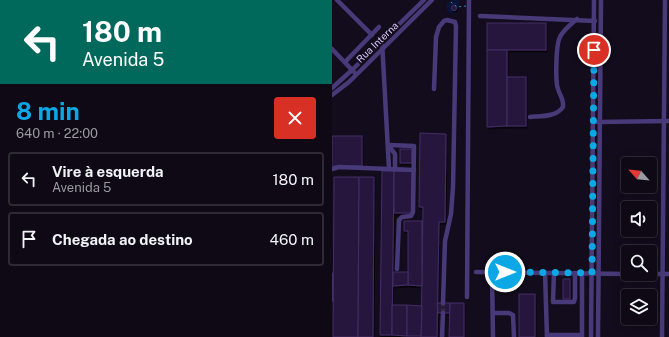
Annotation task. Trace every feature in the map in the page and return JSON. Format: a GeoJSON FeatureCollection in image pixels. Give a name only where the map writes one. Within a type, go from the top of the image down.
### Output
{"type":"FeatureCollection","features":[{"type":"Feature","properties":{"kind":"lane"},"geometry":{"type":"LineString","coordinates":[[337,0],[372,35]]}},
{"type":"Feature","properties":{"kind":"lane"},"geometry":{"type":"LineString","coordinates":[[332,88],[354,72],[382,41],[424,0]]}},
{"type":"Feature","properties":{"kind":"lane","name":"Rua Interna"},"geometry":{"type":"LineString","coordinates":[[332,95],[354,72],[383,48],[432,0]]}},
{"type":"Feature","properties":{"kind":"lane"},"geometry":{"type":"LineString","coordinates":[[467,297],[469,0]]}},
{"type":"Feature","properties":{"kind":"lane"},"geometry":{"type":"LineString","coordinates":[[594,0],[591,335],[598,335],[601,0]]}},
{"type":"Feature","properties":{"kind":"lane"},"geometry":{"type":"LineString","coordinates":[[662,337],[667,121],[665,0]]}},
{"type":"Feature","properties":{"kind":"lane"},"geometry":{"type":"LineString","coordinates":[[480,16],[577,19],[601,22]]}},
{"type":"Feature","properties":{"kind":"lane"},"geometry":{"type":"LineString","coordinates":[[530,117],[559,112],[563,107],[563,100],[558,90],[557,81],[558,40],[563,32],[577,19]]}},
{"type":"Feature","properties":{"kind":"lane"},"geometry":{"type":"LineString","coordinates":[[434,89],[437,31],[444,21],[450,20],[455,22],[456,26],[456,116],[452,201],[445,241],[443,303]]}},
{"type":"Feature","properties":{"kind":"lane"},"geometry":{"type":"LineString","coordinates":[[345,62],[379,27]]}},
{"type":"Feature","properties":{"kind":"lane"},"geometry":{"type":"LineString","coordinates":[[382,41],[386,126],[389,145],[389,169]]}},
{"type":"Feature","properties":{"kind":"lane"},"geometry":{"type":"LineString","coordinates":[[332,49],[354,72]]}},
{"type":"Feature","properties":{"kind":"lane"},"geometry":{"type":"LineString","coordinates":[[594,50],[600,50]]}},
{"type":"Feature","properties":{"kind":"lane"},"geometry":{"type":"LineString","coordinates":[[594,69],[600,69]]}},
{"type":"Feature","properties":{"kind":"lane"},"geometry":{"type":"LineString","coordinates":[[594,122],[667,121]]}},
{"type":"Feature","properties":{"kind":"lane"},"geometry":{"type":"LineString","coordinates":[[389,145],[395,154],[395,169]]}},
{"type":"Feature","properties":{"kind":"lane"},"geometry":{"type":"LineString","coordinates":[[389,145],[414,146],[413,214],[402,217],[399,220],[398,269]]}},
{"type":"Feature","properties":{"kind":"lane"},"geometry":{"type":"LineString","coordinates":[[332,169],[339,167],[414,170]]}},
{"type":"Feature","properties":{"kind":"lane"},"geometry":{"type":"LineString","coordinates":[[593,198],[599,198]]}},
{"type":"Feature","properties":{"kind":"lane"},"geometry":{"type":"LineString","coordinates":[[593,221],[598,221]]}},
{"type":"Feature","properties":{"kind":"lane"},"geometry":{"type":"LineString","coordinates":[[476,272],[621,274]]}},
{"type":"Feature","properties":{"kind":"lane"},"geometry":{"type":"LineString","coordinates":[[492,272],[493,337]]}},
{"type":"Feature","properties":{"kind":"lane"},"geometry":{"type":"LineString","coordinates":[[545,272],[547,336],[582,336],[582,273]]}},
{"type":"Feature","properties":{"kind":"lane"},"geometry":{"type":"LineString","coordinates":[[554,272],[553,302],[570,303],[574,302],[575,298],[575,273]]}},
{"type":"Feature","properties":{"kind":"lane"},"geometry":{"type":"LineString","coordinates":[[657,274],[669,274]]}},
{"type":"Feature","properties":{"kind":"lane"},"geometry":{"type":"LineString","coordinates":[[442,337],[443,313]]}},
{"type":"Feature","properties":{"kind":"lane"},"geometry":{"type":"LineString","coordinates":[[493,313],[509,313],[513,315],[514,337]]}},
{"type":"Feature","properties":{"kind":"path"},"geometry":{"type":"LineString","coordinates":[[451,2],[457,7],[469,6]]}},
{"type":"Feature","properties":{"kind":"water"},"geometry":{"type":"Polygon","coordinates":[[[452,0],[460,0],[456,14],[449,13],[446,8],[447,3],[452,0]]]}},
{"type":"Feature","properties":{"kind":"building"},"geometry":{"type":"Polygon","coordinates":[[[454,5],[457,8],[454,11],[451,8],[454,5]]]}},
{"type":"Feature","properties":{"kind":"building"},"geometry":{"type":"Polygon","coordinates":[[[487,23],[546,23],[546,50],[487,50],[487,23]]]}},
{"type":"Feature","properties":{"kind":"building"},"geometry":{"type":"Polygon","coordinates":[[[487,50],[507,50],[507,126],[487,127],[487,50]]]}},
{"type":"Feature","properties":{"kind":"building"},"geometry":{"type":"Polygon","coordinates":[[[507,77],[526,77],[526,126],[507,126],[507,77]]]}},
{"type":"Feature","properties":{"kind":"building"},"geometry":{"type":"Polygon","coordinates":[[[420,133],[446,134],[445,222],[439,222],[437,337],[421,337],[423,207],[419,207],[420,133]]]}},
{"type":"Feature","properties":{"kind":"building"},"geometry":{"type":"Polygon","coordinates":[[[332,136],[362,136],[362,166],[332,166],[332,136]]]}},
{"type":"Feature","properties":{"kind":"building"},"geometry":{"type":"Polygon","coordinates":[[[400,149],[412,149],[412,163],[400,163],[400,149]]]}},
{"type":"Feature","properties":{"kind":"building"},"geometry":{"type":"Polygon","coordinates":[[[382,171],[394,171],[392,335],[380,335],[382,171]]]}},
{"type":"Feature","properties":{"kind":"building"},"geometry":{"type":"Polygon","coordinates":[[[394,171],[412,171],[412,213],[394,213],[394,171]]]}},
{"type":"Feature","properties":{"kind":"building"},"geometry":{"type":"Polygon","coordinates":[[[334,177],[359,177],[358,337],[333,337],[334,177]]]}},
{"type":"Feature","properties":{"kind":"building"},"geometry":{"type":"Polygon","coordinates":[[[359,177],[374,177],[373,337],[358,337],[359,177]]]}},
{"type":"Feature","properties":{"kind":"building"},"geometry":{"type":"Polygon","coordinates":[[[404,221],[422,221],[422,286],[408,285],[408,231],[404,231],[404,221]]]}},
{"type":"Feature","properties":{"kind":"building"},"geometry":{"type":"Polygon","coordinates":[[[393,272],[408,272],[408,285],[393,286],[393,272]]]}},
{"type":"Feature","properties":{"kind":"building"},"geometry":{"type":"Polygon","coordinates":[[[333,273],[333,301],[332,301],[333,273]]]}},
{"type":"Feature","properties":{"kind":"building"},"geometry":{"type":"Polygon","coordinates":[[[563,279],[570,279],[570,299],[563,299],[563,279]]]}},
{"type":"Feature","properties":{"kind":"building"},"geometry":{"type":"Polygon","coordinates":[[[519,294],[535,294],[535,337],[519,337],[519,294]]]}},
{"type":"Feature","properties":{"kind":"building"},"geometry":{"type":"Polygon","coordinates":[[[437,303],[450,303],[450,313],[438,313],[437,303]]]}},
{"type":"Feature","properties":{"kind":"building"},"geometry":{"type":"Polygon","coordinates":[[[450,303],[464,303],[464,337],[449,337],[450,303]]]}},
{"type":"Feature","properties":{"kind":"building"},"geometry":{"type":"Polygon","coordinates":[[[392,305],[407,305],[407,336],[392,335],[392,305]]]}},
{"type":"Feature","properties":{"kind":"building"},"geometry":{"type":"Polygon","coordinates":[[[407,305],[422,306],[421,336],[407,336],[407,305]]]}},
{"type":"Feature","properties":{"kind":"tunnel"},"geometry":{"type":"LineString","coordinates":[[443,303],[443,313]]}},
{"type":"Feature","properties":{"kind":"route"},"geometry":{"type":"LineString","coordinates":[[505,272],[592,273],[594,50]]}}]}
